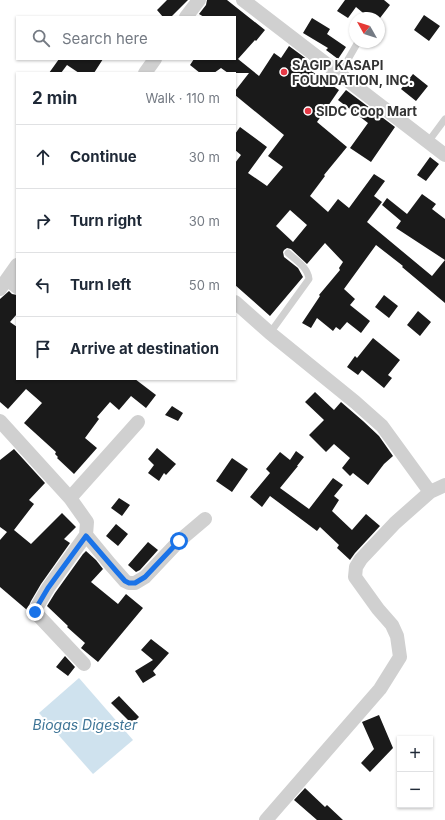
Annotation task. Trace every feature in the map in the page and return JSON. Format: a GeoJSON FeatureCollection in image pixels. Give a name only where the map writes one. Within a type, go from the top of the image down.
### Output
{"type":"FeatureCollection","features":[{"type":"Feature","properties":{"kind":"street"},"geometry":{"type":"LineString","coordinates":[[187,16],[199,0]]}},
{"type":"Feature","properties":{"kind":"street"},"geometry":{"type":"LineString","coordinates":[[243,0],[445,156]]}},
{"type":"Feature","properties":{"kind":"street"},"geometry":{"type":"LineString","coordinates":[[146,72],[154,60]]}},
{"type":"Feature","properties":{"kind":"street"},"geometry":{"type":"LineString","coordinates":[[8,285],[16,267]]}},
{"type":"Feature","properties":{"kind":"street"},"geometry":{"type":"LineString","coordinates":[[236,303],[270,333],[356,402],[382,426],[430,492]]}},
{"type":"Feature","properties":{"kind":"street"},"geometry":{"type":"LineString","coordinates":[[0,421],[70,498],[87,522],[86,536],[48,588],[35,612],[84,664]]}},
{"type":"Feature","properties":{"kind":"street"},"geometry":{"type":"LineString","coordinates":[[70,498],[138,422]]}},
{"type":"Feature","properties":{"kind":"street"},"geometry":{"type":"LineString","coordinates":[[266,820],[380,689],[400,657],[397,636],[392,625],[378,609],[355,577],[356,567],[361,559],[394,523],[430,492],[445,485]]}},
{"type":"Feature","properties":{"kind":"street"},"geometry":{"type":"LineString","coordinates":[[86,536],[125,581],[135,583],[145,577],[179,541],[204,519]]}},
{"type":"Feature","properties":{"kind":"lane"},"geometry":{"type":"LineString","coordinates":[[339,75],[355,48]]}},
{"type":"Feature","properties":{"kind":"lane"},"geometry":{"type":"LineString","coordinates":[[428,142],[445,119]]}},
{"type":"Feature","properties":{"kind":"lane"},"geometry":{"type":"LineString","coordinates":[[270,333],[309,279],[308,274],[302,265],[288,253]]}},
{"type":"Feature","properties":{"kind":"water","name":"Biogas Digester"},"geometry":{"type":"Polygon","coordinates":[[[79,678],[133,740],[93,774],[39,713],[79,678]]]}},
{"type":"Feature","properties":{"kind":"building"},"geometry":{"type":"Polygon","coordinates":[[[167,0],[188,0],[172,16],[162,16],[157,10],[167,0]]]}},
{"type":"Feature","properties":{"kind":"building"},"geometry":{"type":"Polygon","coordinates":[[[207,0],[227,0],[265,30],[238,59],[259,76],[274,53],[281,58],[289,46],[308,60],[304,66],[339,90],[317,122],[347,147],[324,175],[325,176],[310,196],[328,212],[338,199],[349,208],[374,174],[385,181],[374,196],[382,202],[367,222],[432,276],[445,260],[445,303],[402,267],[403,266],[376,245],[344,289],[355,299],[350,305],[370,321],[361,333],[347,322],[340,330],[336,327],[333,331],[317,318],[311,328],[302,323],[320,296],[319,295],[340,270],[339,268],[343,262],[325,243],[307,264],[291,249],[287,248],[284,250],[284,257],[298,268],[303,277],[270,316],[236,286],[236,162],[241,155],[236,151],[236,133],[240,127],[267,147],[248,173],[267,186],[283,167],[268,156],[284,135],[236,96],[236,90],[249,73],[227,72],[221,68],[215,72],[199,72],[190,65],[193,60],[236,60],[236,16],[202,16],[199,14],[206,5],[207,0]],[[290,210],[276,226],[293,242],[307,225],[290,210]]]}},
{"type":"Feature","properties":{"kind":"building"},"geometry":{"type":"Polygon","coordinates":[[[345,0],[384,0],[390,5],[385,12],[362,12],[356,7],[352,12],[349,12],[348,18],[337,11],[345,0]]]}},
{"type":"Feature","properties":{"kind":"building"},"geometry":{"type":"Polygon","coordinates":[[[424,15],[440,26],[429,41],[414,30],[424,15]]]}},
{"type":"Feature","properties":{"kind":"building"},"geometry":{"type":"Polygon","coordinates":[[[312,18],[330,29],[327,34],[346,47],[338,59],[326,50],[328,48],[303,33],[312,18]]]}},
{"type":"Feature","properties":{"kind":"building"},"geometry":{"type":"Polygon","coordinates":[[[58,60],[102,60],[95,72],[78,72],[67,65],[62,72],[50,72],[58,60]]]}},
{"type":"Feature","properties":{"kind":"building"},"geometry":{"type":"Polygon","coordinates":[[[413,74],[428,86],[416,101],[401,89],[413,74]]]}},
{"type":"Feature","properties":{"kind":"building"},"geometry":{"type":"Polygon","coordinates":[[[346,90],[395,127],[371,162],[350,148],[368,123],[338,100],[346,90]]]}},
{"type":"Feature","properties":{"kind":"building"},"geometry":{"type":"Polygon","coordinates":[[[430,157],[439,164],[426,181],[417,175],[430,157]]]}},
{"type":"Feature","properties":{"kind":"building"},"geometry":{"type":"Polygon","coordinates":[[[422,194],[436,204],[432,209],[445,219],[445,260],[396,228],[401,221],[382,205],[387,198],[407,214],[422,194]]]}},
{"type":"Feature","properties":{"kind":"building"},"geometry":{"type":"Polygon","coordinates":[[[9,291],[12,294],[16,295],[16,315],[10,322],[16,326],[16,380],[136,380],[156,395],[146,408],[131,396],[119,410],[110,402],[97,417],[99,419],[85,438],[97,448],[74,474],[57,458],[58,457],[55,454],[56,452],[24,423],[42,403],[26,389],[8,409],[0,402],[0,299],[9,291]]]}},
{"type":"Feature","properties":{"kind":"building"},"geometry":{"type":"Polygon","coordinates":[[[384,295],[398,306],[389,318],[375,307],[384,295]]]}},
{"type":"Feature","properties":{"kind":"building"},"geometry":{"type":"Polygon","coordinates":[[[418,311],[431,322],[420,336],[407,325],[418,311]]]}},
{"type":"Feature","properties":{"kind":"building"},"geometry":{"type":"Polygon","coordinates":[[[373,338],[400,360],[388,375],[392,378],[384,388],[362,370],[358,375],[347,367],[355,356],[357,358],[373,338]]]}},
{"type":"Feature","properties":{"kind":"building"},"geometry":{"type":"Polygon","coordinates":[[[315,392],[334,410],[341,402],[379,436],[393,456],[384,464],[368,485],[353,473],[350,476],[342,468],[350,458],[334,444],[326,452],[309,435],[324,420],[305,402],[315,392]]]}},
{"type":"Feature","properties":{"kind":"building"},"geometry":{"type":"Polygon","coordinates":[[[172,406],[183,413],[178,421],[165,415],[172,406]]]}},
{"type":"Feature","properties":{"kind":"building"},"geometry":{"type":"Polygon","coordinates":[[[157,448],[176,464],[166,475],[164,473],[159,481],[148,473],[154,465],[148,459],[157,448]]]}},
{"type":"Feature","properties":{"kind":"building"},"geometry":{"type":"Polygon","coordinates":[[[14,449],[45,483],[29,500],[34,504],[14,530],[31,544],[62,513],[76,527],[64,539],[70,543],[41,584],[27,610],[0,587],[0,540],[7,532],[0,527],[0,460],[14,449]]]}},
{"type":"Feature","properties":{"kind":"building"},"geometry":{"type":"Polygon","coordinates":[[[296,451],[304,457],[280,488],[309,509],[333,478],[343,485],[334,496],[339,500],[332,511],[352,530],[366,514],[380,526],[350,560],[337,548],[339,545],[320,527],[317,531],[270,496],[262,507],[250,497],[270,473],[266,469],[280,452],[290,460],[296,451]]]}},
{"type":"Feature","properties":{"kind":"building"},"geometry":{"type":"Polygon","coordinates":[[[232,458],[248,469],[232,492],[216,481],[232,458]]]}},
{"type":"Feature","properties":{"kind":"building"},"geometry":{"type":"Polygon","coordinates":[[[119,498],[130,505],[122,516],[111,508],[119,498]]]}},
{"type":"Feature","properties":{"kind":"building"},"geometry":{"type":"Polygon","coordinates":[[[116,524],[128,534],[118,546],[106,536],[116,524]]]}},
{"type":"Feature","properties":{"kind":"building"},"geometry":{"type":"Polygon","coordinates":[[[148,542],[158,550],[140,570],[136,572],[128,565],[148,542]]]}},
{"type":"Feature","properties":{"kind":"building"},"geometry":{"type":"Polygon","coordinates":[[[86,551],[103,569],[91,582],[118,604],[126,594],[143,608],[98,662],[81,648],[85,643],[47,606],[86,551]]]}},
{"type":"Feature","properties":{"kind":"building"},"geometry":{"type":"Polygon","coordinates":[[[151,639],[169,653],[153,671],[156,675],[143,683],[135,671],[153,660],[141,650],[151,639]]]}},
{"type":"Feature","properties":{"kind":"building"},"geometry":{"type":"Polygon","coordinates":[[[65,656],[75,667],[68,676],[56,667],[65,656]]]}},
{"type":"Feature","properties":{"kind":"building"},"geometry":{"type":"Polygon","coordinates":[[[119,696],[139,717],[132,724],[111,703],[119,696]]]}},
{"type":"Feature","properties":{"kind":"building"},"geometry":{"type":"Polygon","coordinates":[[[379,715],[393,748],[370,772],[361,763],[374,749],[362,722],[379,715]]]}},
{"type":"Feature","properties":{"kind":"building"},"geometry":{"type":"Polygon","coordinates":[[[305,788],[325,807],[327,805],[343,820],[317,820],[294,800],[305,788]]]}},
{"type":"Feature","properties":{"kind":"place","name":"SAGIP KASAPI FOUNDATION, INC."},"geometry":{"type":"Point","coordinates":[284,72]}},
{"type":"Feature","properties":{"kind":"place","name":"SIDC Coop Mart"},"geometry":{"type":"Point","coordinates":[308,111]}},
{"type":"Feature","properties":{"kind":"route"},"geometry":{"type":"LineString","coordinates":[[35,612],[48,588],[86,536],[125,581],[129,583],[135,583],[145,577],[179,541]]}}]}
